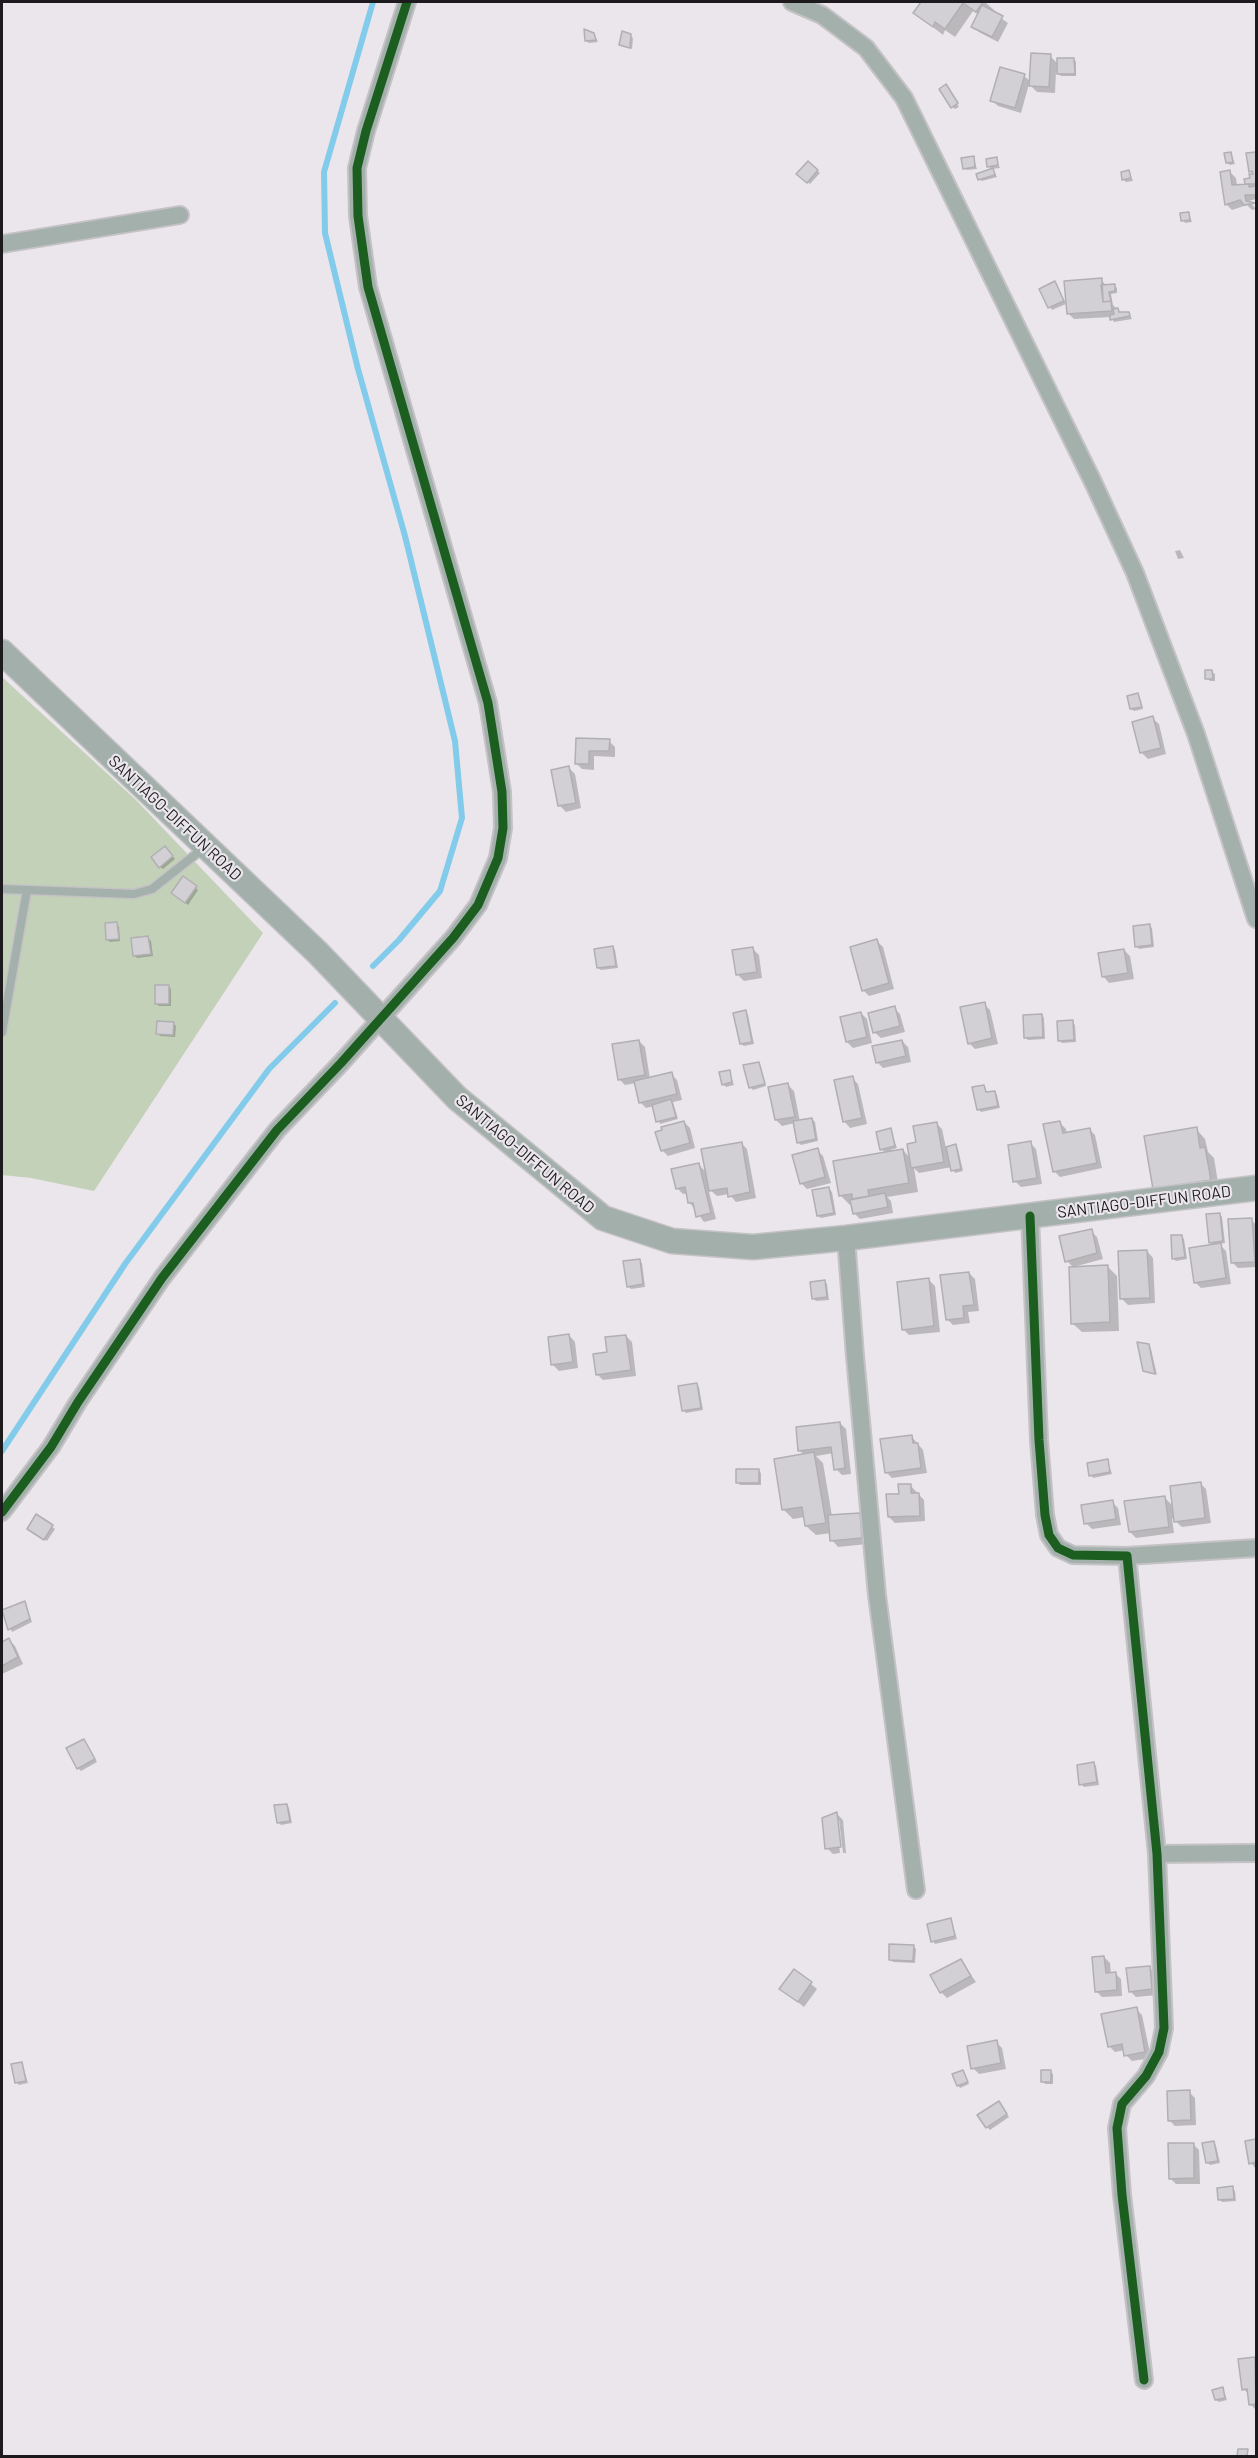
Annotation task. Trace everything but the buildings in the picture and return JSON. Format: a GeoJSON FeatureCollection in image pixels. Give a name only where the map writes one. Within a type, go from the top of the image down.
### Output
{"type":"FeatureCollection","features":[{"type":"Feature","properties":{"kind":"main road","name":"SANTIAGO-DIFFUN ROAD"},"geometry":{"type":"LineString","coordinates":[[2,652],[318,952],[457,1098],[603,1218],[672,1241],[753,1247],[846,1238],[1257,1188]]}},
{"type":"Feature","properties":{"kind":"street"},"geometry":{"type":"LineString","coordinates":[[2,1512],[51,1447],[78,1402],[162,1278],[277,1130],[341,1063],[453,938],[478,905],[498,858],[503,828],[502,792],[488,703],[368,287],[358,216],[356,189],[359,159],[406,2]]}},
{"type":"Feature","properties":{"kind":"street"},"geometry":{"type":"LineString","coordinates":[[792,2],[822,15],[866,48],[904,98],[1083,461],[1135,573],[1196,734],[1257,919]]}},
{"type":"Feature","properties":{"kind":"street"},"geometry":{"type":"LineString","coordinates":[[2,244],[180,215]]}},
{"type":"Feature","properties":{"kind":"street"},"geometry":{"type":"LineString","coordinates":[[1030,1216],[1039,1440],[1045,1515],[1049,1535],[1058,1548],[1073,1555],[1127,1556],[1257,1548]]}},
{"type":"Feature","properties":{"kind":"street"},"geometry":{"type":"LineString","coordinates":[[846,1238],[877,1595],[916,1890]]}},
{"type":"Feature","properties":{"kind":"street"},"geometry":{"type":"LineString","coordinates":[[1127,1556],[1157,1854],[1164,2028],[1159,2052],[1146,2076],[1122,2104],[1117,2128],[1122,2195],[1144,2380]]}},
{"type":"Feature","properties":{"kind":"street"},"geometry":{"type":"LineString","coordinates":[[1157,1854],[1257,1853]]}},
{"type":"Feature","properties":{"kind":"lane"},"geometry":{"type":"LineString","coordinates":[[2,889],[134,894],[152,890],[205,847]]}},
{"type":"Feature","properties":{"kind":"lane"},"geometry":{"type":"LineString","coordinates":[[2,1032],[27,890]]}},
{"type":"Feature","properties":{"kind":"green space"},"geometry":{"type":"Polygon","coordinates":[[[2,677],[136,800],[263,933],[94,1191],[31,1178],[2,1175],[2,677]]]}},
{"type":"Feature","properties":{"kind":"waterway"},"geometry":{"type":"LineString","coordinates":[[373,2],[324,172],[325,233],[358,369],[405,536],[455,741],[462,818],[440,891],[399,940],[373,966]]}},
{"type":"Feature","properties":{"kind":"waterway"},"geometry":{"type":"LineString","coordinates":[[2,1451],[125,1264],[269,1069],[335,1003]]}},
{"type":"Feature","properties":{"kind":"cycle path"},"geometry":{"type":"LineString","coordinates":[[2,1512],[51,1447],[78,1402],[162,1278],[277,1130],[341,1063],[453,938],[478,905],[498,858],[503,828],[502,792],[488,703],[368,287],[358,216],[357,168],[366,131],[407,2]]}},
{"type":"Feature","properties":{"kind":"cycle path"},"geometry":{"type":"LineString","coordinates":[[1030,1216],[1039,1440],[1045,1515],[1049,1535],[1058,1548],[1073,1555],[1127,1556],[1157,1854],[1164,2028],[1159,2052],[1146,2076],[1122,2104],[1117,2128],[1122,2195],[1144,2380]]}}]}
